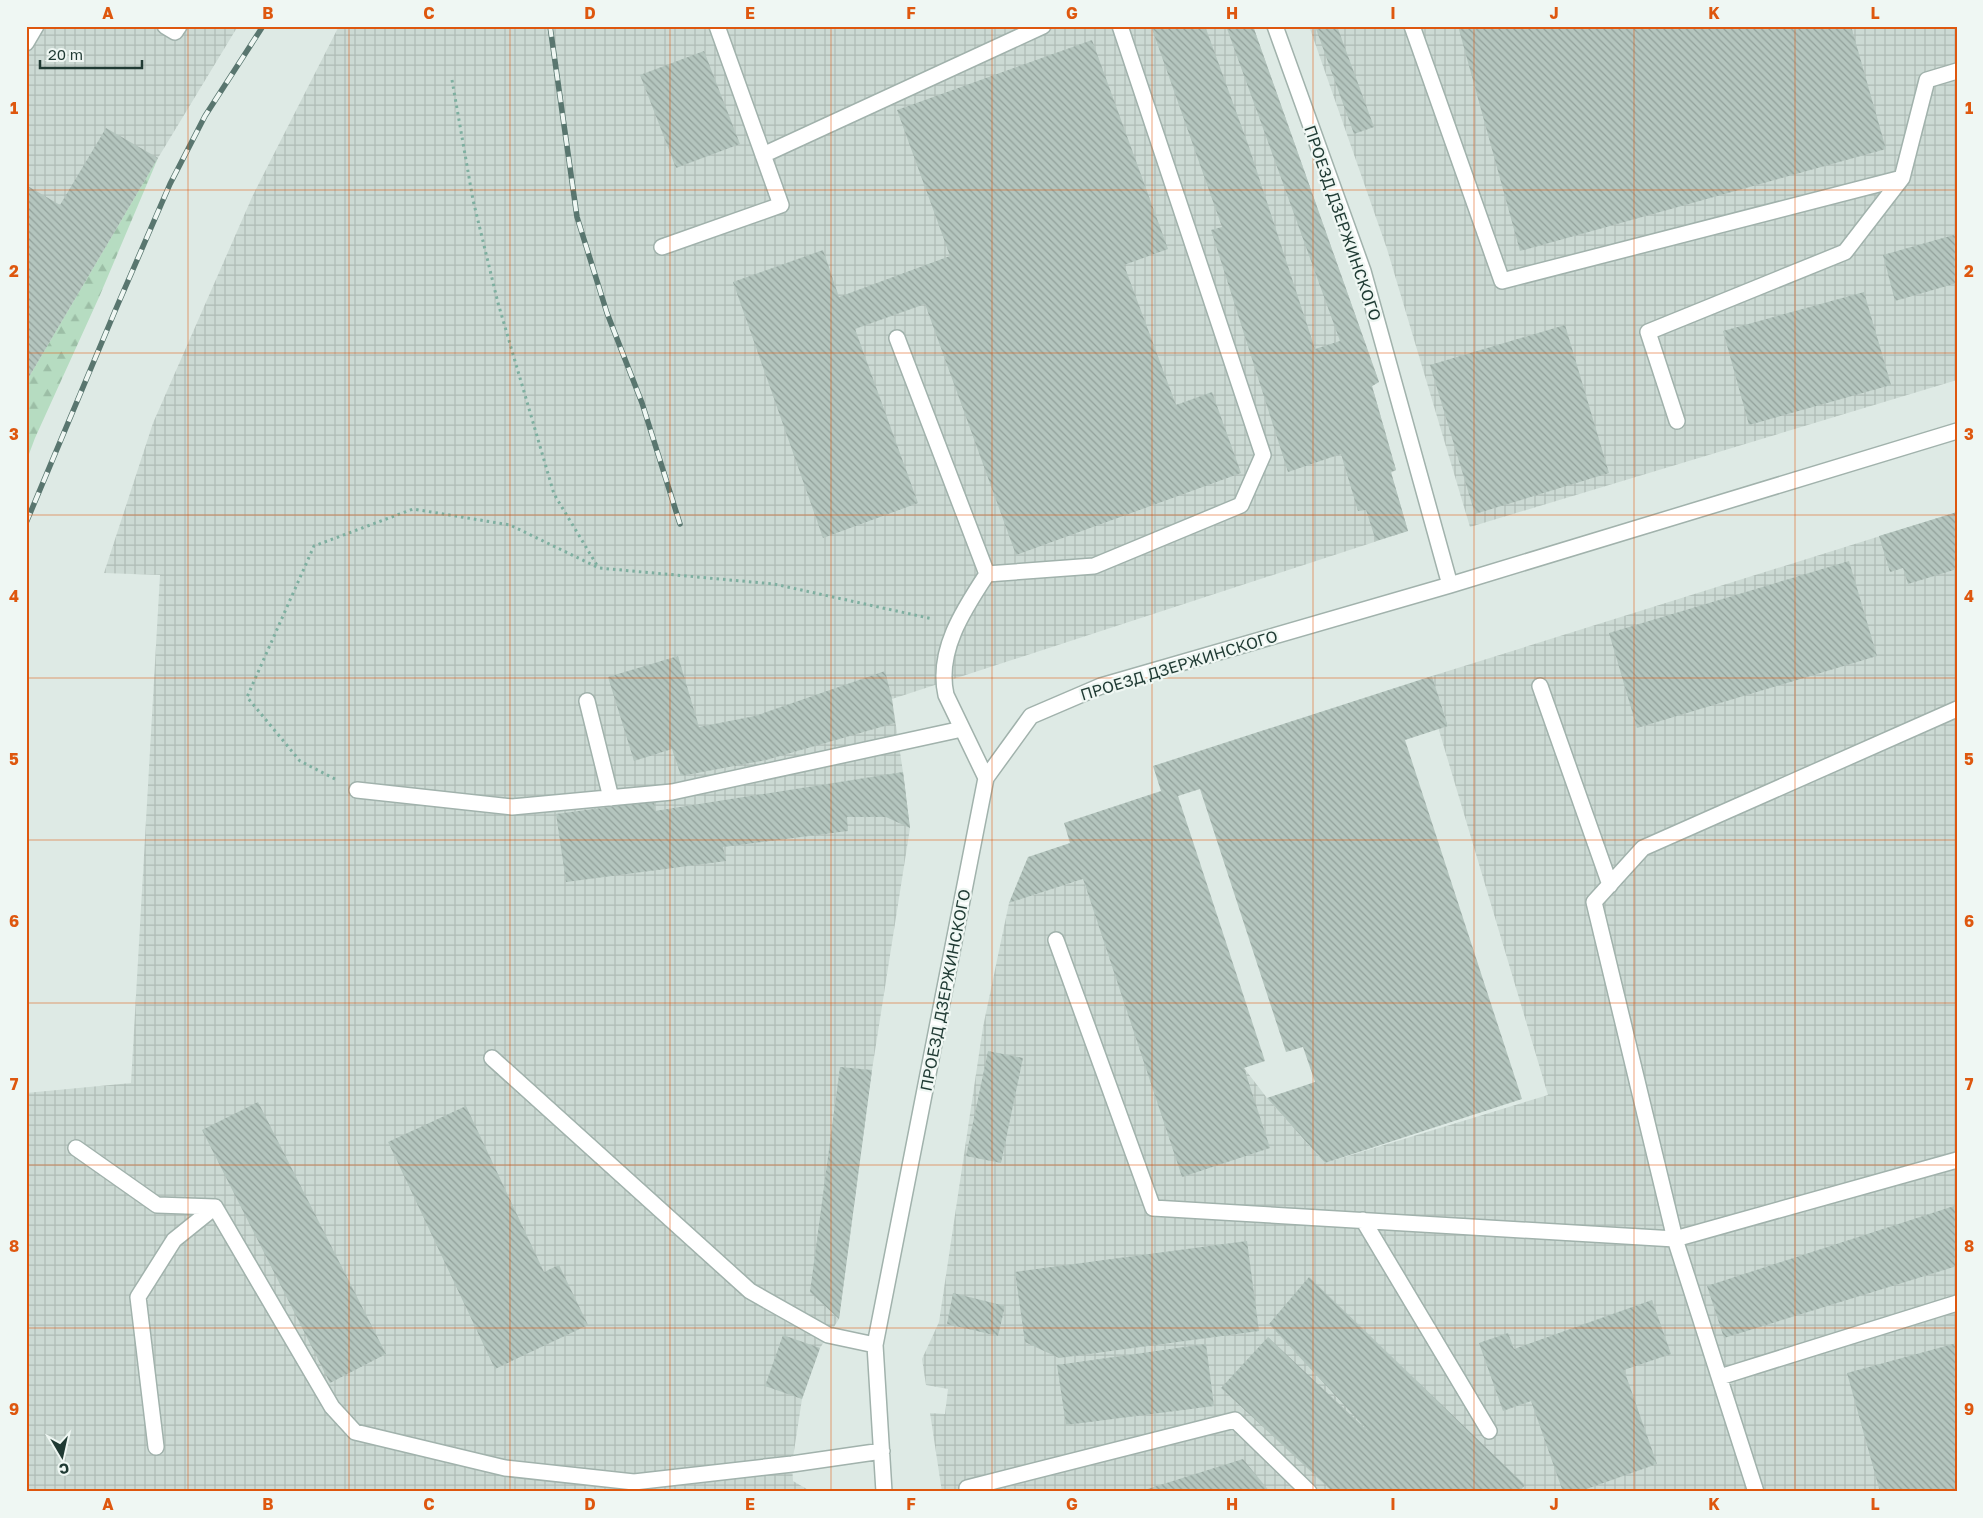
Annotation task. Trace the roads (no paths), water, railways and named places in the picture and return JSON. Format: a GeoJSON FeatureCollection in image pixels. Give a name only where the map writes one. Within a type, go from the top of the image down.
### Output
{"type":"FeatureCollection","features":[{"type":"Feature","properties":{"kind":"street"},"geometry":{"type":"LineString","coordinates":[[26,43],[36,26]]}},
{"type":"Feature","properties":{"kind":"street"},"geometry":{"type":"LineString","coordinates":[[165,26],[176,32],[179,26]]}},
{"type":"Feature","properties":{"kind":"street"},"geometry":{"type":"LineString","coordinates":[[662,247],[781,205],[717,26]]}},
{"type":"Feature","properties":{"kind":"street"},"geometry":{"type":"LineString","coordinates":[[762,155],[1043,26]]}},
{"type":"Feature","properties":{"kind":"street"},"geometry":{"type":"LineString","coordinates":[[987,574],[1094,566],[1242,505],[1264,455],[1120,26]]}},
{"type":"Feature","properties":{"kind":"street","name":"ПРОЕЗД ДЗЕРЖИНСКОГО"},"geometry":{"type":"LineString","coordinates":[[884,1492],[876,1345],[986,778],[1031,716],[1101,686],[1450,586],[1363,270],[1275,26]]}},
{"type":"Feature","properties":{"kind":"street"},"geometry":{"type":"LineString","coordinates":[[1412,26],[1502,281],[1902,178]]}},
{"type":"Feature","properties":{"kind":"street"},"geometry":{"type":"LineString","coordinates":[[1677,421],[1648,332],[1844,252],[1902,178],[1927,80],[1957,71]]}},
{"type":"Feature","properties":{"kind":"street"},"geometry":{"type":"LineString","coordinates":[[897,338],[987,574]]}},
{"type":"Feature","properties":{"kind":"street"},"geometry":{"type":"LineString","coordinates":[[1450,586],[1957,431]]}},
{"type":"Feature","properties":{"kind":"street"},"geometry":{"type":"LineString","coordinates":[[986,778],[946,695],[943,682],[945,659],[962,612],[987,574]]}},
{"type":"Feature","properties":{"kind":"street"},"geometry":{"type":"LineString","coordinates":[[1540,686],[1610,885]]}},
{"type":"Feature","properties":{"kind":"street"},"geometry":{"type":"LineString","coordinates":[[587,702],[611,798]]}},
{"type":"Feature","properties":{"kind":"street"},"geometry":{"type":"LineString","coordinates":[[1756,1492],[1675,1239],[1594,902],[1642,848],[1957,709]]}},
{"type":"Feature","properties":{"kind":"street"},"geometry":{"type":"LineString","coordinates":[[357,790],[512,807],[672,792],[962,729]]}},
{"type":"Feature","properties":{"kind":"street"},"geometry":{"type":"LineString","coordinates":[[1056,940],[1153,1208],[1675,1239],[1957,1160]]}},
{"type":"Feature","properties":{"kind":"street"},"geometry":{"type":"LineString","coordinates":[[492,1058],[750,1291],[828,1335],[876,1345]]}},
{"type":"Feature","properties":{"kind":"street"},"geometry":{"type":"LineString","coordinates":[[76,1148],[157,1204],[215,1207]]}},
{"type":"Feature","properties":{"kind":"street"},"geometry":{"type":"LineString","coordinates":[[156,1447],[138,1297],[174,1240],[215,1207]]}},
{"type":"Feature","properties":{"kind":"street"},"geometry":{"type":"LineString","coordinates":[[215,1207],[332,1407],[355,1432],[505,1468],[587,1484],[634,1482],[792,1464],[882,1451]]}},
{"type":"Feature","properties":{"kind":"street"},"geometry":{"type":"LineString","coordinates":[[1363,1220],[1489,1432]]}},
{"type":"Feature","properties":{"kind":"street"},"geometry":{"type":"LineString","coordinates":[[1720,1377],[1957,1303]]}},
{"type":"Feature","properties":{"kind":"street"},"geometry":{"type":"LineString","coordinates":[[968,1492],[967,1488],[1235,1420],[1309,1492]]}},
{"type":"Feature","properties":{"kind":"railway"},"geometry":{"type":"LineString","coordinates":[[26,523],[170,184],[205,116],[263,26]]}},
{"type":"Feature","properties":{"kind":"railway"},"geometry":{"type":"LineString","coordinates":[[550,26],[577,217],[607,313],[642,403],[680,524]]}}]}
